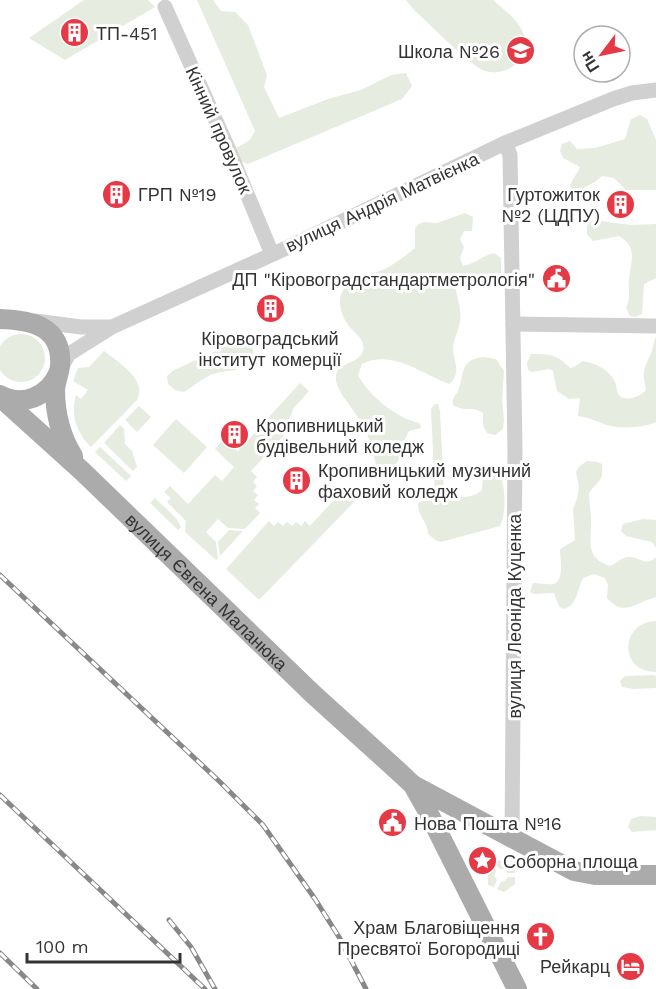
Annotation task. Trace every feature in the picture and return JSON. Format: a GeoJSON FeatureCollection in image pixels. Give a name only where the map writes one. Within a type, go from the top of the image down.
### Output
{"type":"FeatureCollection","features":[{"type":"Feature","properties":{"kind":"main road"},"geometry":{"type":"LineString","coordinates":[[0,319],[24,320],[42,327],[55,341],[59,353],[59,371],[55,391],[59,427],[82,471]]}},
{"type":"Feature","properties":{"kind":"main road"},"geometry":{"type":"LineString","coordinates":[[0,325],[24,320]]}},
{"type":"Feature","properties":{"kind":"main road"},"geometry":{"type":"LineString","coordinates":[[0,396],[21,400],[38,396],[52,384],[59,371]]}},
{"type":"Feature","properties":{"kind":"main road","name":"вулиця Євгена Маланюка"},"geometry":{"type":"LineString","coordinates":[[0,396],[82,471],[314,695],[413,785]]}},
{"type":"Feature","properties":{"kind":"main road"},"geometry":{"type":"LineString","coordinates":[[413,785],[512,839],[581,873],[595,875],[656,874]]}},
{"type":"Feature","properties":{"kind":"main road"},"geometry":{"type":"LineString","coordinates":[[413,785],[517,989]]}},
{"type":"Feature","properties":{"kind":"street","name":"Кінний провулок"},"geometry":{"type":"LineString","coordinates":[[165,7],[272,254]]}},
{"type":"Feature","properties":{"kind":"street","name":"вулиця Андрія Матвієнка"},"geometry":{"type":"LineString","coordinates":[[59,371],[69,354],[112,327],[505,143],[613,99],[632,93],[656,90]]}},
{"type":"Feature","properties":{"kind":"street","name":"вулиця Леоніда Куценка"},"geometry":{"type":"LineString","coordinates":[[505,143],[510,155],[515,450],[512,839]]}},
{"type":"Feature","properties":{"kind":"street"},"geometry":{"type":"LineString","coordinates":[[24,320],[81,327],[112,327]]}},
{"type":"Feature","properties":{"kind":"street"},"geometry":{"type":"LineString","coordinates":[[513,324],[656,326]]}},
{"type":"Feature","properties":{"kind":"shaded area"},"geometry":{"type":"Polygon","coordinates":[[[84,0],[148,0],[155,7],[65,60],[29,38],[84,0]]]}},
{"type":"Feature","properties":{"kind":"shaded area"},"geometry":{"type":"Polygon","coordinates":[[[197,0],[213,0],[221,11],[235,12],[248,25],[267,75],[264,87],[279,118],[328,99],[361,90],[391,75],[406,73],[412,86],[402,99],[248,164],[237,160],[236,148],[250,140],[255,131],[197,0]]]}},
{"type":"Feature","properties":{"kind":"shaded area"},"geometry":{"type":"Polygon","coordinates":[[[406,0],[493,0],[511,16],[522,30],[526,43],[521,58],[516,64],[502,72],[485,71],[460,53],[406,0]]]}},
{"type":"Feature","properties":{"kind":"shaded area"},"geometry":{"type":"Polygon","coordinates":[[[640,115],[647,119],[656,140],[656,190],[626,190],[614,178],[602,176],[576,192],[570,188],[580,167],[563,158],[560,151],[562,144],[570,141],[577,149],[595,148],[625,139],[631,119],[640,115]]]}},
{"type":"Feature","properties":{"kind":"shaded area"},"geometry":{"type":"Polygon","coordinates":[[[465,213],[473,217],[472,231],[464,231],[460,239],[464,247],[460,258],[463,266],[494,253],[501,258],[501,276],[485,280],[458,279],[455,284],[460,316],[453,345],[456,372],[449,384],[396,361],[384,359],[362,364],[358,375],[376,398],[402,417],[420,423],[421,428],[409,431],[403,443],[402,454],[390,474],[381,475],[364,428],[336,382],[340,368],[358,358],[363,350],[361,339],[346,323],[342,314],[340,305],[342,292],[350,282],[388,267],[415,248],[415,228],[419,224],[437,223],[465,213]]]}},
{"type":"Feature","properties":{"kind":"shaded area"},"geometry":{"type":"Polygon","coordinates":[[[594,220],[630,225],[656,224],[656,278],[644,284],[642,314],[635,317],[630,316],[626,308],[632,260],[629,245],[619,236],[593,241],[587,234],[587,225],[594,220]]]}},
{"type":"Feature","properties":{"kind":"shaded area"},"geometry":{"type":"Polygon","coordinates":[[[16,334],[26,334],[38,341],[45,353],[45,363],[38,375],[26,382],[16,382],[1,371],[-3,363],[-3,353],[8,338],[16,334]]]}},
{"type":"Feature","properties":{"kind":"shaded area"},"geometry":{"type":"Polygon","coordinates":[[[229,334],[245,338],[251,344],[254,360],[239,369],[209,375],[184,392],[175,390],[168,384],[167,376],[174,370],[214,352],[218,343],[229,334]]]}},
{"type":"Feature","properties":{"kind":"shaded area"},"geometry":{"type":"Polygon","coordinates":[[[656,337],[656,422],[645,426],[618,427],[578,416],[580,398],[569,399],[557,391],[553,371],[549,369],[532,372],[528,370],[527,363],[531,354],[552,356],[570,368],[583,361],[588,362],[610,374],[620,396],[634,398],[646,390],[644,369],[656,337]]]}},
{"type":"Feature","properties":{"kind":"shaded area"},"geometry":{"type":"Polygon","coordinates":[[[104,351],[130,372],[138,385],[139,393],[137,400],[91,447],[82,436],[74,417],[76,395],[81,399],[88,390],[73,381],[78,368],[89,367],[104,351]]]}},
{"type":"Feature","properties":{"kind":"shaded area"},"geometry":{"type":"Polygon","coordinates":[[[483,357],[496,359],[504,371],[503,429],[495,435],[487,433],[483,426],[483,413],[453,405],[453,399],[458,391],[466,365],[470,361],[483,357]]]}},
{"type":"Feature","properties":{"kind":"shaded area"},"geometry":{"type":"Polygon","coordinates":[[[300,383],[309,391],[293,409],[285,434],[251,471],[257,477],[253,482],[257,486],[253,491],[258,495],[254,500],[259,504],[255,508],[260,513],[245,529],[228,528],[218,519],[206,532],[216,542],[218,558],[216,560],[185,532],[186,521],[167,502],[171,498],[164,492],[170,486],[188,504],[215,475],[222,481],[234,467],[215,449],[224,439],[238,451],[300,383]]]}},
{"type":"Feature","properties":{"kind":"shaded area"},"geometry":{"type":"Polygon","coordinates":[[[438,404],[440,411],[444,493],[464,497],[478,493],[482,490],[483,473],[487,467],[494,468],[499,473],[504,491],[504,511],[500,526],[441,542],[428,534],[418,503],[435,494],[431,409],[438,404]]]}},
{"type":"Feature","properties":{"kind":"shaded area"},"geometry":{"type":"Polygon","coordinates":[[[139,406],[151,417],[137,432],[125,420],[139,406]]]}},
{"type":"Feature","properties":{"kind":"shaded area"},"geometry":{"type":"Polygon","coordinates":[[[176,419],[207,447],[184,473],[153,445],[176,419]]]}},
{"type":"Feature","properties":{"kind":"shaded area"},"geometry":{"type":"Polygon","coordinates":[[[120,425],[124,429],[125,444],[132,451],[137,467],[133,471],[104,443],[120,425]]]}},
{"type":"Feature","properties":{"kind":"shaded area"},"geometry":{"type":"Polygon","coordinates":[[[100,447],[131,476],[126,481],[95,452],[100,447]]]}},
{"type":"Feature","properties":{"kind":"shaded area"},"geometry":{"type":"Polygon","coordinates":[[[587,461],[602,464],[601,478],[589,493],[591,546],[594,556],[610,566],[626,557],[649,562],[656,557],[656,597],[630,607],[619,607],[607,598],[608,585],[605,578],[594,574],[583,578],[574,601],[563,609],[559,606],[554,593],[534,594],[530,592],[533,583],[553,584],[559,579],[560,549],[575,540],[573,509],[579,486],[576,472],[587,461]]]}},
{"type":"Feature","properties":{"kind":"shaded area"},"geometry":{"type":"Polygon","coordinates":[[[344,489],[356,500],[260,599],[226,569],[269,521],[274,526],[278,522],[283,526],[287,522],[292,526],[296,522],[301,526],[305,521],[310,526],[344,489]]]}},
{"type":"Feature","properties":{"kind":"shaded area"},"geometry":{"type":"Polygon","coordinates":[[[155,498],[176,518],[181,527],[178,530],[150,503],[155,498]]]}},
{"type":"Feature","properties":{"kind":"shaded area"},"geometry":{"type":"Polygon","coordinates":[[[643,519],[656,520],[656,548],[652,542],[626,536],[621,531],[623,524],[643,519]]]}},
{"type":"Feature","properties":{"kind":"shaded area"},"geometry":{"type":"Polygon","coordinates":[[[229,530],[243,531],[220,556],[218,542],[229,530]]]}},
{"type":"Feature","properties":{"kind":"shaded area"},"geometry":{"type":"Polygon","coordinates":[[[656,621],[656,672],[644,670],[635,664],[628,647],[635,629],[644,623],[656,621]]]}},
{"type":"Feature","properties":{"kind":"shaded area"},"geometry":{"type":"Polygon","coordinates":[[[625,676],[656,676],[656,688],[622,687],[620,681],[625,676]]]}},
{"type":"Feature","properties":{"kind":"shaded area"},"geometry":{"type":"Polygon","coordinates":[[[641,816],[656,817],[656,830],[632,832],[628,827],[631,819],[641,816]]]}},
{"type":"Feature","properties":{"kind":"shaded area"},"geometry":{"type":"Polygon","coordinates":[[[499,860],[515,867],[515,873],[507,873],[505,869],[500,869],[495,863],[499,860]]]}},
{"type":"Feature","properties":{"kind":"shaded area"},"geometry":{"type":"Polygon","coordinates":[[[492,865],[496,871],[494,876],[497,880],[494,887],[488,885],[488,868],[492,865]]]}},
{"type":"Feature","properties":{"kind":"shaded area"},"geometry":{"type":"Polygon","coordinates":[[[508,877],[515,877],[515,884],[504,892],[497,889],[501,882],[508,877]]]}},
{"type":"Feature","properties":{"kind":"railway"},"geometry":{"type":"LineString","coordinates":[[0,575],[263,825],[339,937],[366,989]]}},
{"type":"Feature","properties":{"kind":"railway"},"geometry":{"type":"LineString","coordinates":[[0,795],[205,989]]}},
{"type":"Feature","properties":{"kind":"railway"},"geometry":{"type":"LineString","coordinates":[[169,920],[191,947],[215,989]]}},
{"type":"Feature","properties":{"kind":"railway"},"geometry":{"type":"LineString","coordinates":[[0,953],[37,989]]}},
{"type":"Feature","properties":{"kind":"place","name":"ТП-451"},"geometry":{"type":"Point","coordinates":[75,33]}},
{"type":"Feature","properties":{"kind":"place","name":"Школа №26"},"geometry":{"type":"Point","coordinates":[521,51]}},
{"type":"Feature","properties":{"kind":"place","name":"ГРП №19"},"geometry":{"type":"Point","coordinates":[117,194]}},
{"type":"Feature","properties":{"kind":"place","name":"Гуртожиток №2 (ЦДПУ)"},"geometry":{"type":"Point","coordinates":[621,204]}},
{"type":"Feature","properties":{"kind":"place","name":"ДП \"Кіровоградстандартметрологія\""},"geometry":{"type":"Point","coordinates":[556,279]}},
{"type":"Feature","properties":{"kind":"place","name":"Кіровоградський інститут комерції"},"geometry":{"type":"Point","coordinates":[270,309]}},
{"type":"Feature","properties":{"kind":"place","name":"Кропивницький будівельний коледж"},"geometry":{"type":"Point","coordinates":[235,435]}},
{"type":"Feature","properties":{"kind":"place","name":"Кропивницький музичний фаховий коледж"},"geometry":{"type":"Point","coordinates":[297,480]}},
{"type":"Feature","properties":{"kind":"place","name":"Нова Пошта №16"},"geometry":{"type":"Point","coordinates":[393,823]}},
{"type":"Feature","properties":{"kind":"place","name":"Соборна площа"},"geometry":{"type":"Point","coordinates":[482,861]}},
{"type":"Feature","properties":{"kind":"place","name":"Храм Благовіщення Пресвятої Богородиці"},"geometry":{"type":"Point","coordinates":[541,937]}},
{"type":"Feature","properties":{"kind":"place","name":"Рейкарц"},"geometry":{"type":"Point","coordinates":[631,966]}}]}
